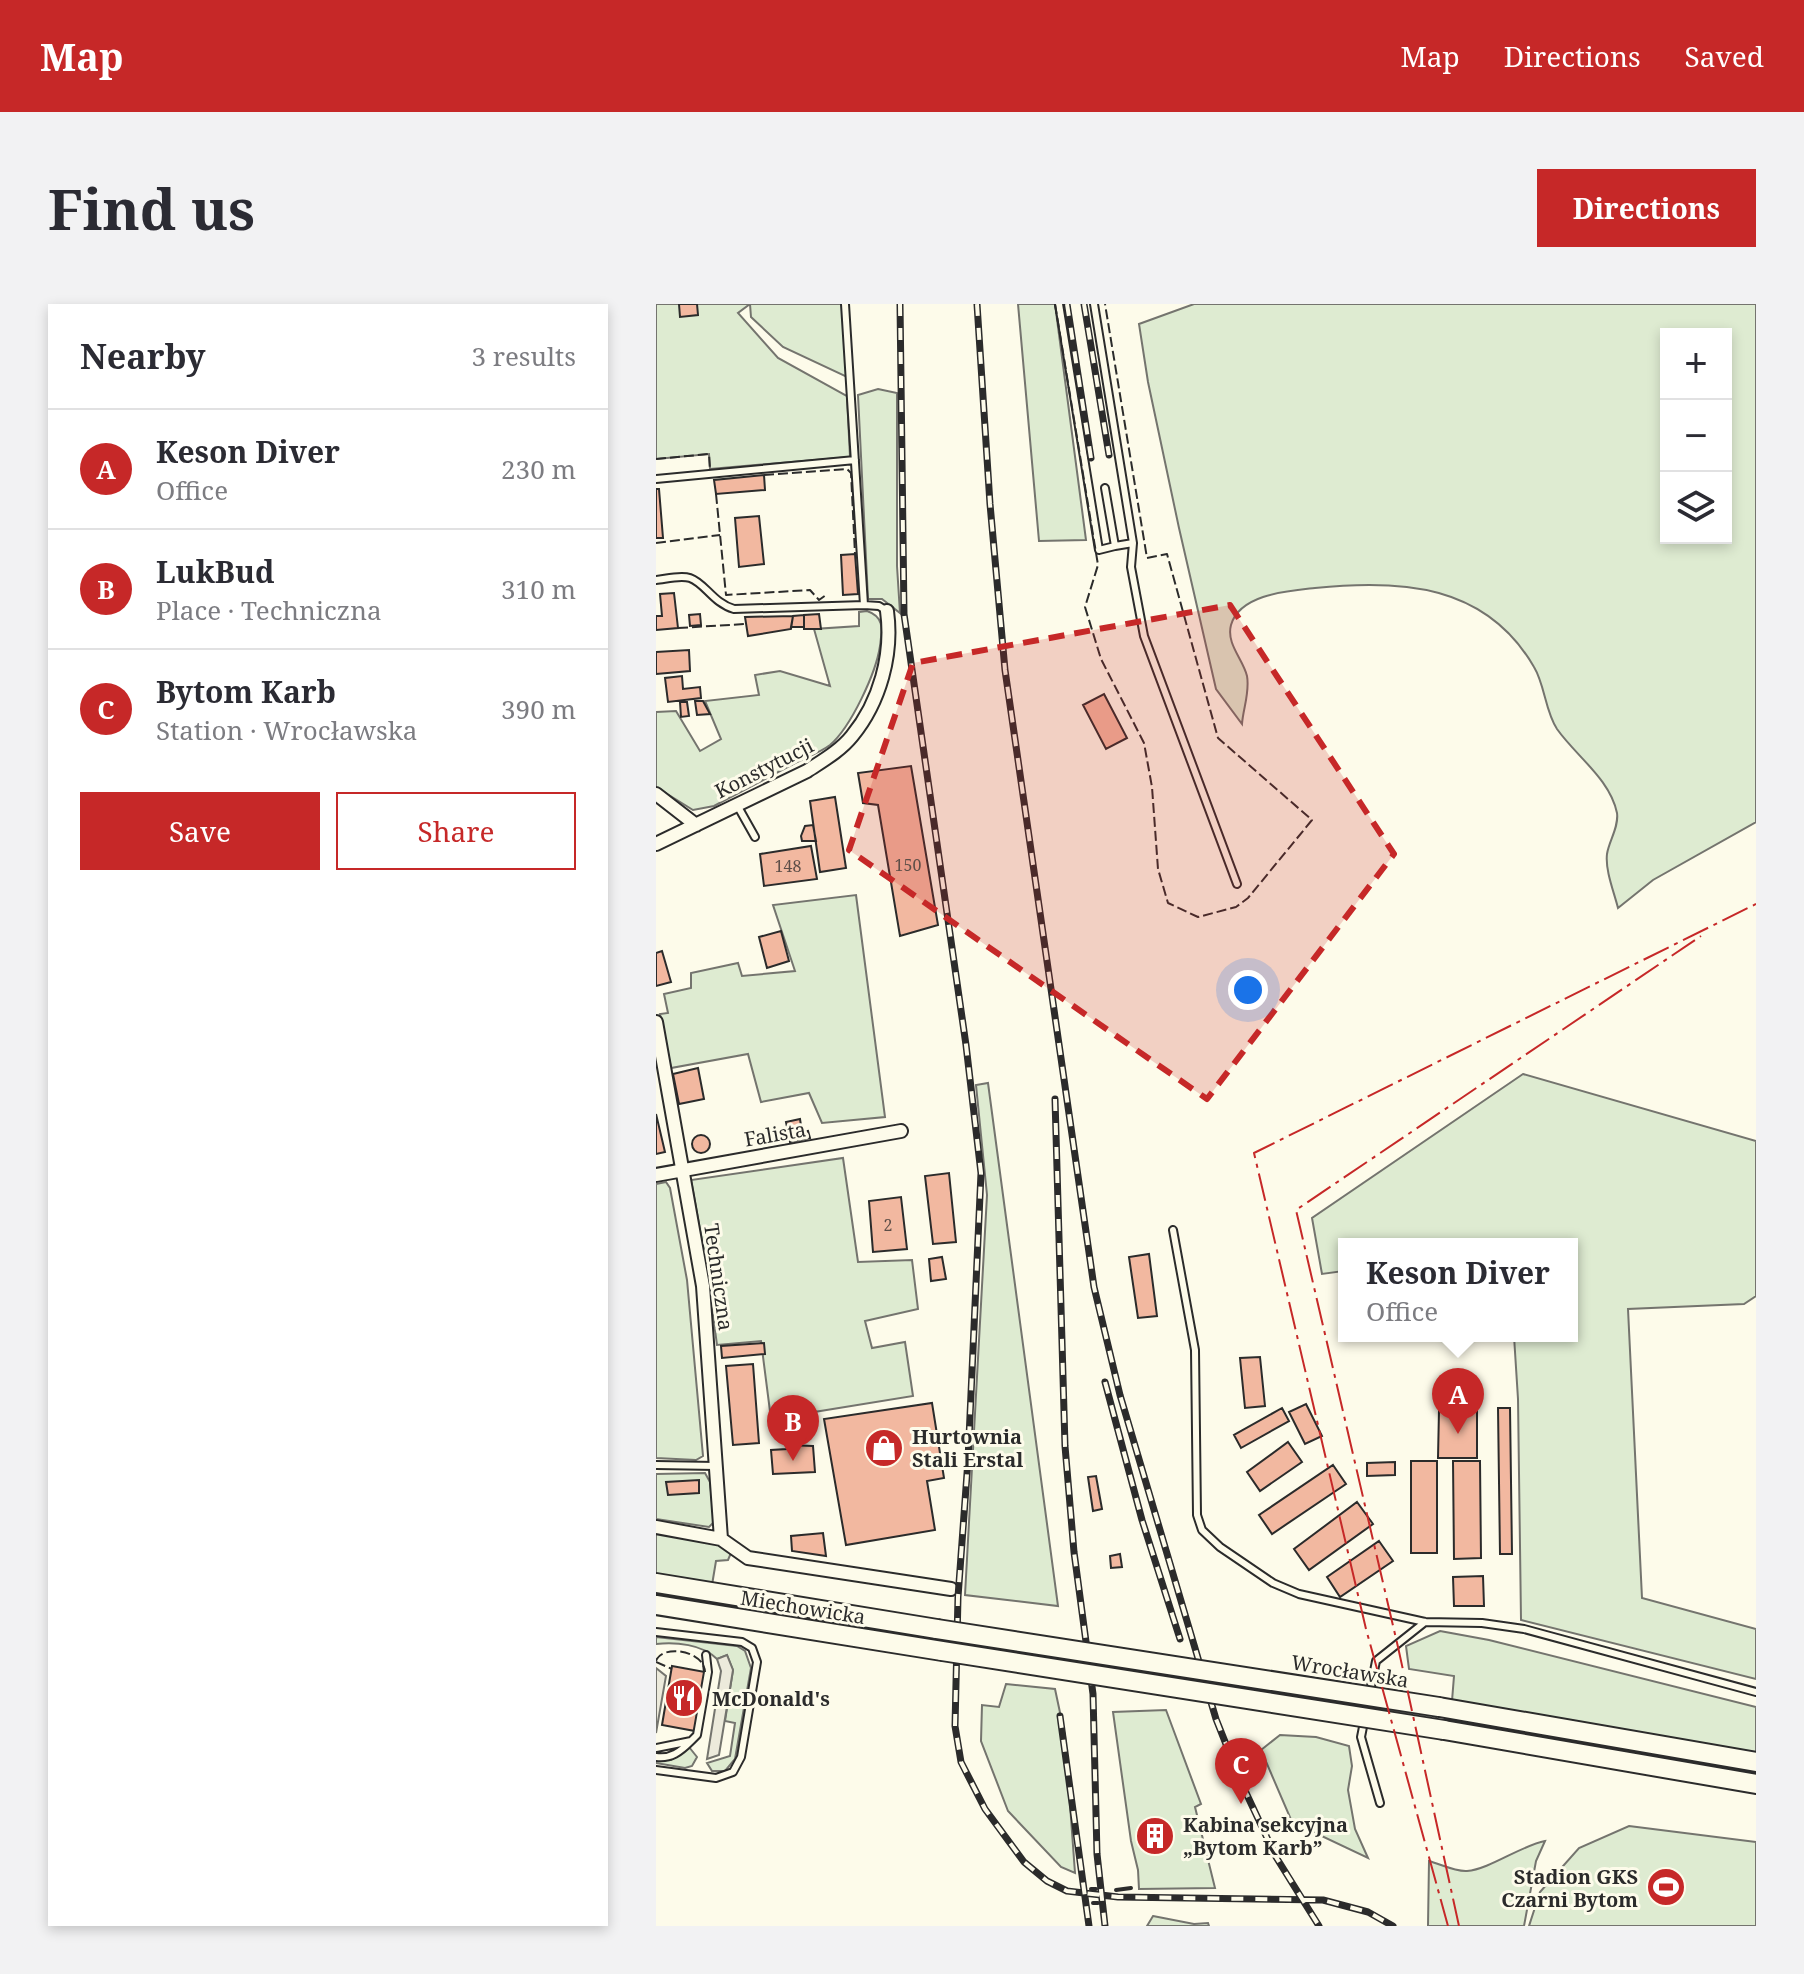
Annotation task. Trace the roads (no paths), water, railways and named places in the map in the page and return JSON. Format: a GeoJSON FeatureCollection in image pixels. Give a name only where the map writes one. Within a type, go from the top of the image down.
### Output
{"type":"FeatureCollection","features":[{"type":"Feature","properties":{"kind":"main road","name":"Miechowicka"},"geometry":{"type":"LineString","coordinates":[[656,1583],[937,1629]]}},
{"type":"Feature","properties":{"kind":"main road","name":"Miechowicka"},"geometry":{"type":"LineString","coordinates":[[656,1605],[1444,1730],[1756,1784]]}},
{"type":"Feature","properties":{"kind":"main road","name":"Wrocławska"},"geometry":{"type":"LineString","coordinates":[[937,1629],[1439,1707],[1756,1762]]}},
{"type":"Feature","properties":{"kind":"street","name":"Konstytucji"},"geometry":{"type":"LineString","coordinates":[[656,844],[807,771],[829,757],[852,736],[872,703],[885,671],[889,643],[887,611]]}},
{"type":"Feature","properties":{"kind":"street"},"geometry":{"type":"LineString","coordinates":[[656,794],[696,825]]}},
{"type":"Feature","properties":{"kind":"street","name":"Techniczna"},"geometry":{"type":"LineString","coordinates":[[656,1022],[703,1286],[721,1539]]}},
{"type":"Feature","properties":{"kind":"street","name":"Falista"},"geometry":{"type":"LineString","coordinates":[[656,1175],[901,1131]]}},
{"type":"Feature","properties":{"kind":"street"},"geometry":{"type":"LineString","coordinates":[[656,1527],[721,1539],[748,1558],[951,1589]]}},
{"type":"Feature","properties":{"kind":"lane"},"geometry":{"type":"LineString","coordinates":[[845,304],[864,605]]}},
{"type":"Feature","properties":{"kind":"lane"},"geometry":{"type":"LineString","coordinates":[[1059,304],[1099,550],[1133,543]]}},
{"type":"Feature","properties":{"kind":"lane"},"geometry":{"type":"LineString","coordinates":[[1094,304],[1133,543],[1131,567],[1144,636],[1237,884]]}},
{"type":"Feature","properties":{"kind":"lane"},"geometry":{"type":"LineString","coordinates":[[656,479],[855,460]]}},
{"type":"Feature","properties":{"kind":"lane"},"geometry":{"type":"LineString","coordinates":[[1105,488],[1115,546]]}},
{"type":"Feature","properties":{"kind":"lane"},"geometry":{"type":"LineString","coordinates":[[656,580],[693,579],[718,603],[734,609],[864,605],[879,606],[887,611]]}},
{"type":"Feature","properties":{"kind":"lane"},"geometry":{"type":"LineString","coordinates":[[737,805],[755,837]]}},
{"type":"Feature","properties":{"kind":"lane"},"geometry":{"type":"LineString","coordinates":[[1173,1230],[1195,1350],[1197,1515],[1202,1530],[1220,1547],[1273,1583],[1299,1594],[1425,1622],[1482,1623],[1524,1629],[1756,1692]]}},
{"type":"Feature","properties":{"kind":"lane"},"geometry":{"type":"LineString","coordinates":[[656,1465],[718,1466]]}},
{"type":"Feature","properties":{"kind":"lane"},"geometry":{"type":"LineString","coordinates":[[1380,1803],[1361,1737],[1376,1661],[1425,1622]]}},
{"type":"Feature","properties":{"kind":"lane"},"geometry":{"type":"LineString","coordinates":[[656,1632],[747,1644],[755,1654],[757,1668],[739,1765],[725,1777],[656,1770]]}},
{"type":"Feature","properties":{"kind":"lane"},"geometry":{"type":"LineString","coordinates":[[656,1757],[678,1753],[697,1735],[708,1672],[706,1655]]}},
{"type":"Feature","properties":{"kind":"lane"},"geometry":{"type":"LineString","coordinates":[[656,1748],[691,1741]]}},
{"type":"Feature","properties":{"kind":"railway"},"geometry":{"type":"LineString","coordinates":[[900,304],[904,614],[966,1045],[981,1173],[968,1460],[958,1597],[955,1726],[961,1762],[985,1809],[1024,1862],[1047,1881],[1067,1891],[1118,1897],[1323,1900],[1368,1912],[1393,1926]]}},
{"type":"Feature","properties":{"kind":"railway"},"geometry":{"type":"LineString","coordinates":[[977,304],[1005,670],[1094,1287],[1120,1395],[1216,1719],[1276,1857],[1319,1926]]}},
{"type":"Feature","properties":{"kind":"railway"},"geometry":{"type":"LineString","coordinates":[[1067,304],[1091,458]]}},
{"type":"Feature","properties":{"kind":"railway"},"geometry":{"type":"LineString","coordinates":[[1084,304],[1109,455]]}},
{"type":"Feature","properties":{"kind":"railway"},"geometry":{"type":"LineString","coordinates":[[1055,1099],[1065,1446],[1074,1552],[1093,1694],[1097,1854],[1105,1926]]}},
{"type":"Feature","properties":{"kind":"railway"},"geometry":{"type":"LineString","coordinates":[[1105,1382],[1142,1520],[1180,1639]]}},
{"type":"Feature","properties":{"kind":"railway"},"geometry":{"type":"LineString","coordinates":[[1060,1716],[1089,1926]]}},
{"type":"Feature","properties":{"kind":"place","name":"Keson Diver"},"geometry":{"type":"Point","coordinates":[1458,1434]}},
{"type":"Feature","properties":{"kind":"place","name":"Hurtownia Stali Erstal"},"geometry":{"type":"Point","coordinates":[884,1448]}},
{"type":"Feature","properties":{"kind":"place","name":"LukBud"},"geometry":{"type":"Point","coordinates":[793,1461]}},
{"type":"Feature","properties":{"kind":"place","name":"McDonald's"},"geometry":{"type":"Point","coordinates":[684,1698]}},
{"type":"Feature","properties":{"kind":"place","name":"Bytom Karb"},"geometry":{"type":"Point","coordinates":[1241,1804]}},
{"type":"Feature","properties":{"kind":"place","name":"Kabina sekcyjna „Bytom Karb”"},"geometry":{"type":"Point","coordinates":[1155,1836]}},
{"type":"Feature","properties":{"kind":"place","name":"Stadion GKS Czarni Bytom"},"geometry":{"type":"Point","coordinates":[1666,1887]}}]}
